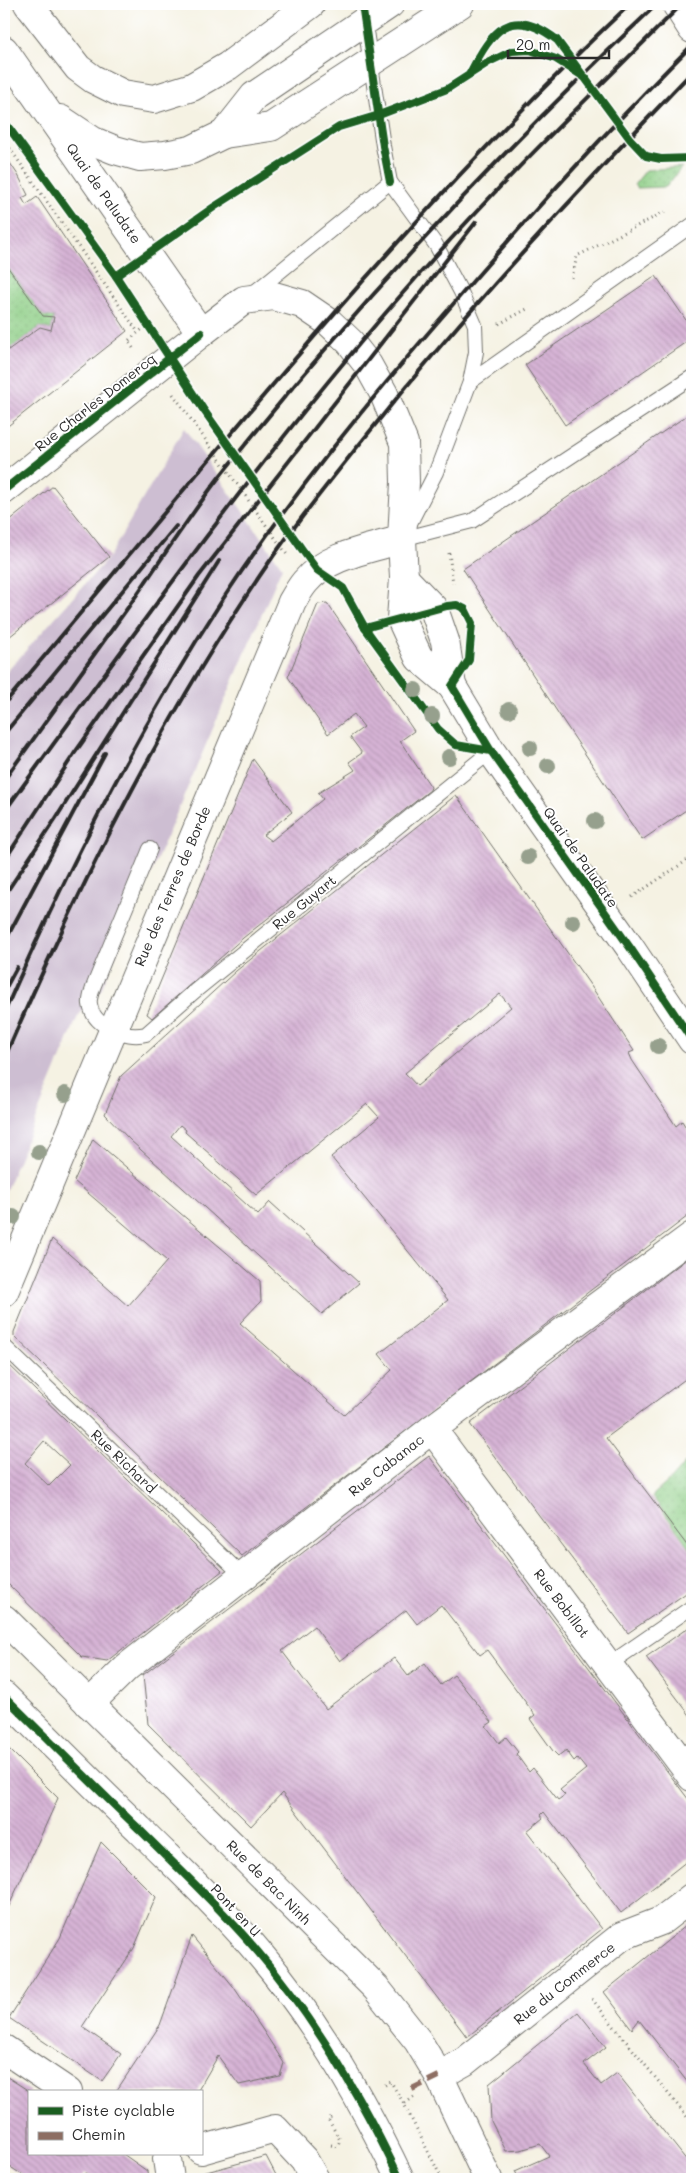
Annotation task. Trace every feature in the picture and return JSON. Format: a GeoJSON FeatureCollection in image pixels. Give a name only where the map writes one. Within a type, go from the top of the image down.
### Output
{"type":"FeatureCollection","features":[{"type":"Feature","properties":{"kind":"street"},"geometry":{"type":"LineString","coordinates":[[28,4],[78,68],[93,79],[123,94],[154,98],[192,87],[228,66],[311,4]]}},
{"type":"Feature","properties":{"kind":"street"},"geometry":{"type":"LineString","coordinates":[[224,134],[254,96],[363,12],[390,4]]}},
{"type":"Feature","properties":{"kind":"street"},"geometry":{"type":"LineString","coordinates":[[40,102],[67,125],[93,141],[114,150],[140,156],[165,155],[190,150],[224,134],[271,128],[460,4]]}},
{"type":"Feature","properties":{"kind":"street"},"geometry":{"type":"LineString","coordinates":[[676,4],[692,29]]}},
{"type":"Feature","properties":{"kind":"street","name":"Quai de Paludate"},"geometry":{"type":"LineString","coordinates":[[4,50],[201,333],[244,300],[274,296],[302,304],[330,323],[350,342],[368,365],[384,394],[404,443],[405,482],[402,539],[404,578],[400,619],[419,658],[452,686],[491,751],[692,1040]]}},
{"type":"Feature","properties":{"kind":"street","name":"Rue Charles Domercq"},"geometry":{"type":"LineString","coordinates":[[4,490],[201,333]]}},
{"type":"Feature","properties":{"kind":"street","name":"Rue des Terres de Borde"},"geometry":{"type":"LineString","coordinates":[[4,1292],[292,602],[305,582],[317,570],[339,558],[402,539]]}},
{"type":"Feature","properties":{"kind":"street","name":"Quai de Paludate"},"geometry":{"type":"LineString","coordinates":[[404,578],[446,607],[444,641],[452,686]]}},
{"type":"Feature","properties":{"kind":"street","name":"Rue Cabanac"},"geometry":{"type":"LineString","coordinates":[[88,1704],[127,1667],[432,1429],[692,1236]]}},
{"type":"Feature","properties":{"kind":"street","name":"Rue Bobillot"},"geometry":{"type":"LineString","coordinates":[[432,1429],[692,1777]]}},
{"type":"Feature","properties":{"kind":"street","name":"Rue de Bac Ninh"},"geometry":{"type":"LineString","coordinates":[[4,1619],[376,1988],[418,2041],[440,2076],[488,2179]]}},
{"type":"Feature","properties":{"kind":"street","name":"Pont en U"},"geometry":{"type":"LineString","coordinates":[[4,1696],[202,1891],[258,1952],[305,2014],[342,2071],[376,2128],[400,2179]]}},
{"type":"Feature","properties":{"kind":"street","name":"Rue du Commerce"},"geometry":{"type":"LineString","coordinates":[[440,2076],[464,2062],[622,1936],[661,1920],[692,1897]]}},
{"type":"Feature","properties":{"kind":"street"},"geometry":{"type":"LineString","coordinates":[[4,2049],[65,2090]]}},
{"type":"Feature","properties":{"kind":"street"},"geometry":{"type":"LineString","coordinates":[[202,2150],[275,2129],[304,2160],[315,2179]]}},
{"type":"Feature","properties":{"kind":"lane"},"geometry":{"type":"LineString","coordinates":[[363,12],[390,182],[436,245],[460,292],[474,325],[476,352],[470,382],[436,472],[402,539]]}},
{"type":"Feature","properties":{"kind":"lane"},"geometry":{"type":"LineString","coordinates":[[244,300],[390,182]]}},
{"type":"Feature","properties":{"kind":"lane"},"geometry":{"type":"LineString","coordinates":[[470,382],[692,225]]}},
{"type":"Feature","properties":{"kind":"lane"},"geometry":{"type":"LineString","coordinates":[[402,539],[472,522],[692,377]]}},
{"type":"Feature","properties":{"kind":"lane","name":"Rue Guyart"},"geometry":{"type":"LineString","coordinates":[[112,1030],[129,1035],[138,1036],[146,1034],[195,991],[491,751]]}},
{"type":"Feature","properties":{"kind":"lane"},"geometry":{"type":"LineString","coordinates":[[112,1030],[94,1017],[89,1003],[94,985],[150,849]]}},
{"type":"Feature","properties":{"kind":"lane","name":"Rue Richard"},"geometry":{"type":"LineString","coordinates":[[4,1346],[244,1577]]}},
{"type":"Feature","properties":{"kind":"lane"},"geometry":{"type":"LineString","coordinates":[[608,1665],[692,1607]]}},
{"type":"Feature","properties":{"kind":"path"},"geometry":{"type":"LineString","coordinates":[[4,140],[138,333]]}},
{"type":"Feature","properties":{"kind":"path"},"geometry":{"type":"LineString","coordinates":[[570,284],[577,256],[668,210]]}},
{"type":"Feature","properties":{"kind":"path"},"geometry":{"type":"LineString","coordinates":[[498,361],[499,325],[531,307]]}},
{"type":"Feature","properties":{"kind":"path"},"geometry":{"type":"LineString","coordinates":[[141,317],[172,393],[305,582]]}},
{"type":"Feature","properties":{"kind":"path"},"geometry":{"type":"LineString","coordinates":[[146,326],[128,341],[160,366]]}},
{"type":"Feature","properties":{"kind":"path"},"geometry":{"type":"LineString","coordinates":[[445,529],[446,607]]}},
{"type":"Feature","properties":{"kind":"path"},"geometry":{"type":"LineString","coordinates":[[606,914],[692,857]]}},
{"type":"Feature","properties":{"kind":"path"},"geometry":{"type":"LineString","coordinates":[[573,1976],[692,2123]]}},
{"type":"Feature","properties":{"kind":"path"},"geometry":{"type":"LineString","coordinates":[[391,2082],[404,2104]]}},
{"type":"Feature","properties":{"kind":"path"},"geometry":{"type":"LineString","coordinates":[[328,2119],[340,2140]]}},
{"type":"Feature","properties":{"kind":"shaded area"},"geometry":{"type":"Polygon","coordinates":[[[184,428],[282,567],[101,990],[78,1016],[4,1195],[4,675],[109,557],[184,428]]]}},
{"type":"Feature","properties":{"kind":"green space"},"geometry":{"type":"Polygon","coordinates":[[[682,167],[666,187],[637,188],[634,185],[646,170],[682,167]]]}},
{"type":"Feature","properties":{"kind":"green space"},"geometry":{"type":"Polygon","coordinates":[[[4,262],[43,315],[54,317],[51,330],[40,327],[4,353],[4,262]]]}},
{"type":"Feature","properties":{"kind":"green space"},"geometry":{"type":"Polygon","coordinates":[[[692,1455],[692,1551],[652,1496],[671,1479],[692,1455]]]}},
{"type":"Feature","properties":{"kind":"building"},"geometry":{"type":"Polygon","coordinates":[[[4,154],[28,195],[22,198],[26,205],[37,197],[127,331],[4,429],[4,353],[40,327],[51,330],[54,317],[43,316],[4,262],[4,154]]]}},
{"type":"Feature","properties":{"kind":"building"},"geometry":{"type":"Polygon","coordinates":[[[656,276],[692,329],[692,338],[565,425],[525,365],[656,276]]]}},
{"type":"Feature","properties":{"kind":"building"},"geometry":{"type":"Polygon","coordinates":[[[692,412],[692,806],[642,840],[463,569],[692,412]]]}},
{"type":"Feature","properties":{"kind":"building"},"geometry":{"type":"Polygon","coordinates":[[[53,486],[109,557],[4,641],[4,525],[53,486]]]}},
{"type":"Feature","properties":{"kind":"building"},"geometry":{"type":"Polygon","coordinates":[[[327,603],[414,731],[400,741],[431,787],[430,790],[243,938],[152,1018],[147,1014],[253,759],[292,812],[263,835],[271,841],[323,799],[318,793],[355,770],[349,762],[362,753],[350,737],[364,727],[354,714],[328,734],[288,677],[318,604],[327,603]]]}},
{"type":"Feature","properties":{"kind":"building"},"geometry":{"type":"Polygon","coordinates":[[[456,795],[593,989],[634,1051],[629,1053],[632,1060],[676,1126],[682,1121],[692,1137],[692,1213],[242,1556],[14,1336],[52,1239],[128,1306],[167,1261],[74,1181],[93,1139],[260,1281],[261,1301],[240,1323],[344,1415],[392,1370],[379,1354],[448,1300],[331,1157],[379,1117],[367,1104],[256,1195],[185,1132],[186,1130],[180,1125],[171,1136],[258,1215],[270,1202],[359,1283],[322,1314],[130,1140],[105,1114],[121,1076],[236,971],[456,795]],[[500,994],[405,1073],[417,1086],[511,1007],[500,994]]]}},
{"type":"Feature","properties":{"kind":"building"},"geometry":{"type":"Polygon","coordinates":[[[692,1255],[692,1374],[606,1438],[692,1552],[692,1589],[628,1633],[470,1424],[692,1255]]]}},
{"type":"Feature","properties":{"kind":"building"},"geometry":{"type":"Polygon","coordinates":[[[4,1360],[222,1571],[107,1661],[82,1657],[4,1580],[4,1360]],[[44,1441],[25,1463],[49,1486],[70,1465],[44,1441]]]}},
{"type":"Feature","properties":{"kind":"building"},"geometry":{"type":"Polygon","coordinates":[[[429,1456],[692,1804],[692,1857],[621,1913],[544,1812],[541,1815],[543,1818],[527,1831],[602,1929],[467,2037],[282,1793],[251,1826],[148,1724],[143,1675],[429,1456]],[[441,1605],[417,1624],[406,1610],[340,1661],[314,1626],[282,1651],[326,1709],[394,1658],[408,1676],[425,1663],[441,1685],[454,1675],[492,1722],[486,1726],[499,1743],[506,1737],[518,1752],[516,1754],[529,1772],[533,1768],[558,1800],[565,1795],[560,1790],[586,1769],[577,1758],[574,1761],[566,1750],[558,1756],[553,1751],[530,1719],[535,1715],[487,1650],[480,1655],[441,1605]]]}},
{"type":"Feature","properties":{"kind":"building"},"geometry":{"type":"Polygon","coordinates":[[[692,1625],[692,1718],[646,1657],[692,1625]]]}},
{"type":"Feature","properties":{"kind":"building"},"geometry":{"type":"Polygon","coordinates":[[[4,1744],[58,1798],[4,1917],[4,1744]]]}},
{"type":"Feature","properties":{"kind":"building"},"geometry":{"type":"Polygon","coordinates":[[[101,1842],[156,1897],[134,1948],[82,2027],[121,2054],[102,2081],[9,2018],[60,1938],[101,1842]]]}},
{"type":"Feature","properties":{"kind":"building"},"geometry":{"type":"Polygon","coordinates":[[[692,1921],[692,2088],[639,2020],[632,2029],[604,1992],[692,1921]]]}},
{"type":"Feature","properties":{"kind":"building"},"geometry":{"type":"Polygon","coordinates":[[[192,1936],[233,1986],[284,2063],[280,2076],[239,2085],[218,2056],[198,2090],[117,2090],[160,2025],[192,1936]]]}},
{"type":"Feature","properties":{"kind":"building"},"geometry":{"type":"Polygon","coordinates":[[[578,2012],[606,2047],[584,2064],[601,2085],[617,2073],[692,2167],[692,2179],[519,2179],[515,2171],[549,2156],[540,2144],[521,2150],[506,2151],[491,2121],[489,2084],[578,2012]]]}},
{"type":"Feature","properties":{"kind":"building"},"geometry":{"type":"Polygon","coordinates":[[[4,2075],[28,2090],[28,2156],[126,2156],[147,2171],[148,2179],[104,2179],[99,2176],[97,2179],[94,2179],[85,2173],[81,2179],[29,2179],[4,2163],[4,2075]]]}},
{"type":"Feature","properties":{"kind":"building"},"geometry":{"type":"Polygon","coordinates":[[[266,2156],[278,2179],[200,2179],[199,2174],[266,2156]]]}},
{"type":"Feature","properties":{"kind":"railway"},"geometry":{"type":"LineString","coordinates":[[4,704],[230,434],[385,257],[464,170],[630,4]]}},
{"type":"Feature","properties":{"kind":"railway"},"geometry":{"type":"LineString","coordinates":[[4,780],[208,492],[322,352],[485,174],[657,4]]}},
{"type":"Feature","properties":{"kind":"railway"},"geometry":{"type":"LineString","coordinates":[[4,812],[197,548],[297,419],[349,356],[435,256],[539,146],[682,4]]}},
{"type":"Feature","properties":{"kind":"railway"},"geometry":{"type":"LineString","coordinates":[[4,1013],[78,854],[161,699],[223,599],[275,524],[359,415],[507,242],[567,175],[692,45]]}},
{"type":"Feature","properties":{"kind":"railway"},"geometry":{"type":"LineString","coordinates":[[4,1059],[63,929],[127,800],[197,675],[274,555],[336,473],[451,334],[570,201],[692,72]]}},
{"type":"Feature","properties":{"kind":"railway"},"geometry":{"type":"LineString","coordinates":[[4,861],[74,754],[199,576],[476,222]]}},
{"type":"Feature","properties":{"kind":"railway"},"geometry":{"type":"LineString","coordinates":[[4,734],[176,526]]}},
{"type":"Feature","properties":{"kind":"railway"},"geometry":{"type":"LineString","coordinates":[[4,896],[56,818],[219,561]]}},
{"type":"Feature","properties":{"kind":"railway"},"geometry":{"type":"LineString","coordinates":[[4,943],[105,753]]}},
{"type":"Feature","properties":{"kind":"railway"},"geometry":{"type":"LineString","coordinates":[[4,991],[17,967]]}},
{"type":"Feature","properties":{"kind":"marked path"},"geometry":{"type":"LineString","coordinates":[[412,2089],[439,2076]]}},
{"type":"Feature","properties":{"kind":"cycle path"},"geometry":{"type":"LineString","coordinates":[[362,4],[390,182]]}},
{"type":"Feature","properties":{"kind":"cycle path"},"geometry":{"type":"LineString","coordinates":[[470,73],[486,45],[504,27],[515,24],[527,24],[541,29],[557,40],[630,139],[646,156],[661,159],[692,158]]}},
{"type":"Feature","properties":{"kind":"cycle path"},"geometry":{"type":"LineString","coordinates":[[116,276],[214,207],[339,127],[379,115],[447,89],[489,62],[512,51],[530,50],[556,59],[586,78]]}},
{"type":"Feature","properties":{"kind":"cycle path"},"geometry":{"type":"LineString","coordinates":[[4,121],[116,276],[203,409],[306,555],[317,570],[343,588],[365,628],[438,729],[456,745],[491,751]]}},
{"type":"Feature","properties":{"kind":"cycle path"},"geometry":{"type":"LineString","coordinates":[[4,490],[201,333]]}},
{"type":"Feature","properties":{"kind":"cycle path"},"geometry":{"type":"LineString","coordinates":[[365,628],[447,606],[457,605],[465,609],[472,623],[469,660],[452,686],[491,751],[631,949],[692,1040]]}},
{"type":"Feature","properties":{"kind":"cycle path"},"geometry":{"type":"LineString","coordinates":[[4,1696],[200,1889],[258,1952],[299,2005],[337,2061],[370,2119],[400,2179]]}}]}
